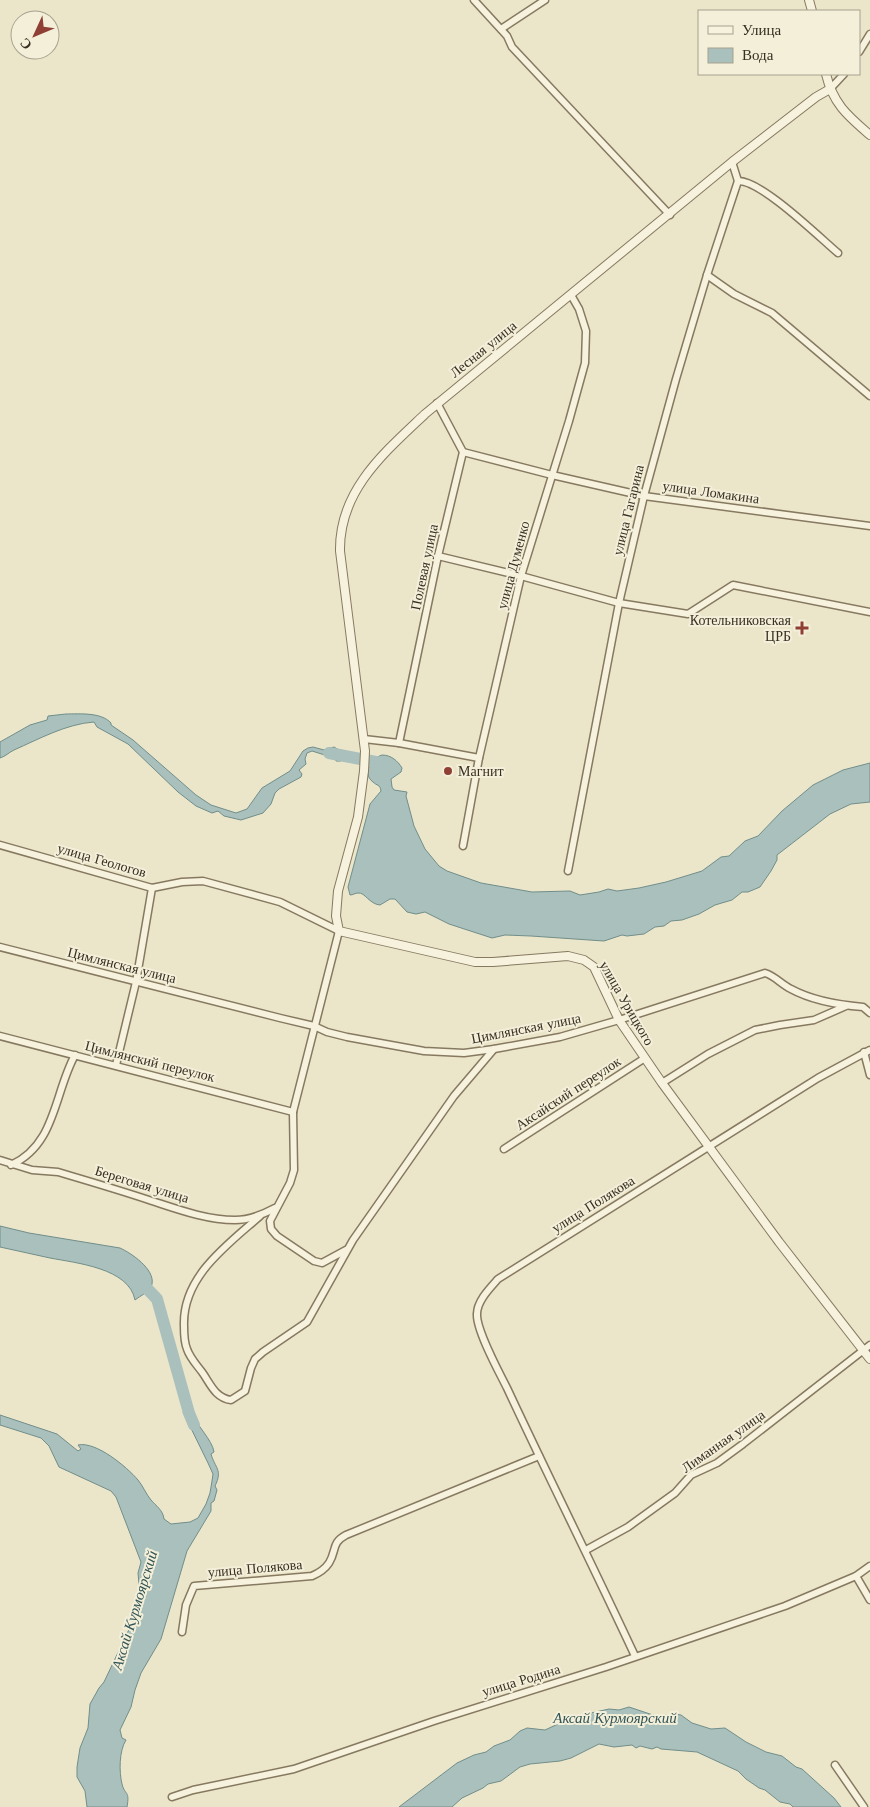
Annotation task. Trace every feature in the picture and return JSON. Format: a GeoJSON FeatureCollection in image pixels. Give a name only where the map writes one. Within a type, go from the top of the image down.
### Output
{"type":"FeatureCollection","features":[{"type":"Feature","properties":{"kind":"street"},"geometry":{"type":"LineString","coordinates":[[474,0],[510,40],[512,47],[670,215]]}},
{"type":"Feature","properties":{"kind":"street"},"geometry":{"type":"LineString","coordinates":[[501,29],[545,0]]}},
{"type":"Feature","properties":{"kind":"street"},"geometry":{"type":"LineString","coordinates":[[860,50],[870,34]]}},
{"type":"Feature","properties":{"kind":"street"},"geometry":{"type":"LineString","coordinates":[[826,75],[830,90],[840,106],[870,136]]}},
{"type":"Feature","properties":{"kind":"street","name":"Лесная улица"},"geometry":{"type":"LineString","coordinates":[[338,932],[336,916],[338,891],[358,817],[365,751],[340,542],[343,522],[352,496],[386,451],[437,403],[670,215],[732,162],[816,97],[830,90],[843,75]]}},
{"type":"Feature","properties":{"kind":"street"},"geometry":{"type":"LineString","coordinates":[[732,162],[738,181],[752,184],[771,196],[838,253]]}},
{"type":"Feature","properties":{"kind":"street","name":"улица Гагарина"},"geometry":{"type":"LineString","coordinates":[[568,871],[619,603],[644,496],[707,275],[738,181]]}},
{"type":"Feature","properties":{"kind":"street"},"geometry":{"type":"LineString","coordinates":[[707,275],[734,294],[772,314],[870,396]]}},
{"type":"Feature","properties":{"kind":"street","name":"улица Думенко"},"geometry":{"type":"LineString","coordinates":[[463,846],[479,758],[521,576],[585,363],[586,330],[579,309],[571,295]]}},
{"type":"Feature","properties":{"kind":"street"},"geometry":{"type":"LineString","coordinates":[[437,403],[463,452]]}},
{"type":"Feature","properties":{"kind":"street","name":"улица Ломакина"},"geometry":{"type":"LineString","coordinates":[[463,452],[644,496],[870,526]]}},
{"type":"Feature","properties":{"kind":"street","name":"Полевая улица"},"geometry":{"type":"LineString","coordinates":[[399,742],[438,556],[463,452]]}},
{"type":"Feature","properties":{"kind":"street"},"geometry":{"type":"LineString","coordinates":[[438,556],[521,576],[619,603],[688,614],[733,585],[870,612]]}},
{"type":"Feature","properties":{"kind":"street"},"geometry":{"type":"LineString","coordinates":[[364,739],[399,742],[479,758]]}},
{"type":"Feature","properties":{"kind":"street","name":"улица Геологов"},"geometry":{"type":"LineString","coordinates":[[0,844],[152,888],[182,882],[203,881],[280,902],[338,932]]}},
{"type":"Feature","properties":{"kind":"street"},"geometry":{"type":"LineString","coordinates":[[116,1065],[136,982],[152,888]]}},
{"type":"Feature","properties":{"kind":"street"},"geometry":{"type":"LineString","coordinates":[[338,932],[293,1112],[294,1170],[290,1183],[270,1221],[271,1229],[277,1236],[314,1261],[322,1263],[346,1250]]}},
{"type":"Feature","properties":{"kind":"street","name":"улица Урицкого"},"geometry":{"type":"LineString","coordinates":[[338,932],[475,962],[568,956],[578,957],[588,962],[594,967],[619,1020],[662,1083],[708,1147],[870,1359]]}},
{"type":"Feature","properties":{"kind":"street","name":"Цимлянская улица"},"geometry":{"type":"LineString","coordinates":[[0,947],[314,1026],[347,1037],[424,1051],[450,1053],[494,1049],[560,1037],[619,1020],[764,972],[771,974],[789,989],[814,1000],[863,1007],[870,1014]]}},
{"type":"Feature","properties":{"kind":"street"},"geometry":{"type":"LineString","coordinates":[[662,1083],[708,1054],[755,1030],[814,1020],[846,1006]]}},
{"type":"Feature","properties":{"kind":"street","name":"Цимлянский переулок"},"geometry":{"type":"LineString","coordinates":[[0,1036],[293,1112]]}},
{"type":"Feature","properties":{"kind":"street"},"geometry":{"type":"LineString","coordinates":[[260,1216],[210,1262],[200,1276],[186,1306],[184,1322],[186,1348],[214,1391],[224,1400],[231,1400],[245,1391],[255,1359],[308,1322],[346,1250],[454,1096],[494,1049]]}},
{"type":"Feature","properties":{"kind":"street"},"geometry":{"type":"LineString","coordinates":[[867,1051],[870,1075]]}},
{"type":"Feature","properties":{"kind":"street","name":"улица Полякова"},"geometry":{"type":"LineString","coordinates":[[635,1656],[586,1550],[539,1456],[476,1315],[483,1298],[498,1279],[818,1078],[867,1051]]}},
{"type":"Feature","properties":{"kind":"street"},"geometry":{"type":"LineString","coordinates":[[11,1165],[27,1157],[36,1147],[58,1104],[67,1072],[75,1055]]}},
{"type":"Feature","properties":{"kind":"street","name":"Аксайский переулок"},"geometry":{"type":"LineString","coordinates":[[504,1149],[645,1058]]}},
{"type":"Feature","properties":{"kind":"street","name":"Береговая улица"},"geometry":{"type":"LineString","coordinates":[[0,1160],[32,1170],[68,1174],[187,1212],[235,1220],[260,1216],[276,1208]]}},
{"type":"Feature","properties":{"kind":"street","name":"Лиманная улица"},"geometry":{"type":"LineString","coordinates":[[586,1550],[628,1527],[675,1493],[691,1475],[717,1463],[737,1449],[870,1345]]}},
{"type":"Feature","properties":{"kind":"street","name":"улица Полякова"},"geometry":{"type":"LineString","coordinates":[[182,1632],[186,1604],[194,1586],[312,1576],[325,1568],[332,1556],[336,1543],[346,1534],[539,1456]]}},
{"type":"Feature","properties":{"kind":"street","name":"улица Родина"},"geometry":{"type":"LineString","coordinates":[[172,1797],[193,1790],[294,1769],[434,1721],[606,1667],[786,1606],[856,1576],[870,1566]]}},
{"type":"Feature","properties":{"kind":"street"},"geometry":{"type":"LineString","coordinates":[[856,1576],[870,1600]]}},
{"type":"Feature","properties":{"kind":"street"},"geometry":{"type":"LineString","coordinates":[[836,1765],[864,1807]]}},
{"type":"Feature","properties":{"kind":"water"},"geometry":{"type":"Polygon","coordinates":[[[90,714],[107,719],[111,725],[133,740],[196,795],[211,805],[236,813],[247,809],[262,788],[290,771],[303,751],[308,748],[313,747],[324,750],[334,747],[342,750],[345,757],[341,761],[336,761],[335,756],[312,751],[307,753],[306,764],[299,770],[302,774],[301,777],[279,789],[275,793],[271,804],[263,813],[241,820],[224,816],[218,811],[212,813],[196,806],[178,792],[128,744],[97,727],[94,722],[84,723],[53,733],[0,758],[0,742],[30,725],[47,720],[48,716],[90,714]]]}},
{"type":"Feature","properties":{"kind":"water"},"geometry":{"type":"Polygon","coordinates":[[[382,755],[394,759],[402,768],[401,772],[391,779],[392,787],[394,790],[407,792],[406,796],[414,826],[425,849],[439,866],[447,871],[481,883],[532,892],[570,891],[580,895],[608,889],[617,891],[666,882],[702,871],[721,857],[729,856],[745,841],[758,836],[782,811],[813,785],[843,770],[870,763],[870,802],[851,804],[830,814],[777,855],[777,860],[760,887],[748,892],[742,892],[732,900],[715,905],[699,914],[682,920],[671,921],[664,926],[655,927],[644,934],[622,935],[604,941],[505,935],[492,938],[449,924],[425,912],[416,914],[407,912],[395,899],[390,899],[380,905],[373,903],[361,893],[350,895],[348,887],[370,804],[381,791],[379,786],[370,778],[368,770],[372,762],[382,755]]]}},
{"type":"Feature","properties":{"kind":"water"},"geometry":{"type":"Polygon","coordinates":[[[0,1226],[29,1233],[120,1248],[146,1267],[152,1278],[151,1287],[135,1300],[131,1289],[123,1281],[100,1269],[0,1247],[0,1226]]]}},
{"type":"Feature","properties":{"kind":"water"},"geometry":{"type":"Polygon","coordinates":[[[190,1411],[213,1448],[214,1452],[211,1454],[218,1469],[215,1486],[217,1490],[214,1501],[211,1503],[211,1511],[187,1551],[161,1639],[141,1673],[131,1707],[120,1730],[122,1738],[126,1740],[122,1750],[120,1774],[123,1788],[128,1795],[127,1807],[87,1807],[85,1791],[77,1777],[80,1748],[88,1728],[90,1704],[104,1682],[133,1621],[141,1591],[138,1573],[141,1562],[116,1497],[111,1491],[59,1467],[49,1446],[41,1438],[0,1425],[0,1415],[57,1434],[78,1451],[81,1449],[78,1445],[85,1445],[111,1456],[127,1468],[138,1480],[149,1498],[161,1511],[164,1519],[171,1524],[190,1522],[198,1518],[210,1493],[213,1474],[183,1412],[190,1411]]]}},
{"type":"Feature","properties":{"kind":"water","name":"Аксай Курмоярский"},"geometry":{"type":"Polygon","coordinates":[[[629,1707],[656,1716],[681,1715],[692,1723],[711,1729],[725,1728],[746,1742],[766,1752],[782,1756],[796,1767],[802,1769],[834,1798],[841,1807],[793,1807],[790,1804],[780,1802],[765,1790],[746,1779],[738,1771],[697,1752],[657,1747],[652,1749],[640,1746],[636,1748],[632,1745],[614,1747],[599,1744],[571,1758],[520,1767],[501,1781],[488,1784],[462,1798],[452,1807],[399,1807],[457,1763],[510,1740],[520,1731],[527,1728],[545,1730],[573,1717],[609,1709],[619,1710],[629,1707]]]}},
{"type":"Feature","properties":{"kind":"waterway"},"geometry":{"type":"LineString","coordinates":[[329,753],[381,763],[383,770]]}},
{"type":"Feature","properties":{"kind":"waterway"},"geometry":{"type":"LineString","coordinates":[[137,1278],[157,1299],[194,1425]]}},
{"type":"Feature","properties":{"kind":"place","name":"Котельниковская ЦРБ"},"geometry":{"type":"Point","coordinates":[802,628]}},
{"type":"Feature","properties":{"kind":"place","name":"Магнит"},"geometry":{"type":"Point","coordinates":[448,771]}}]}
